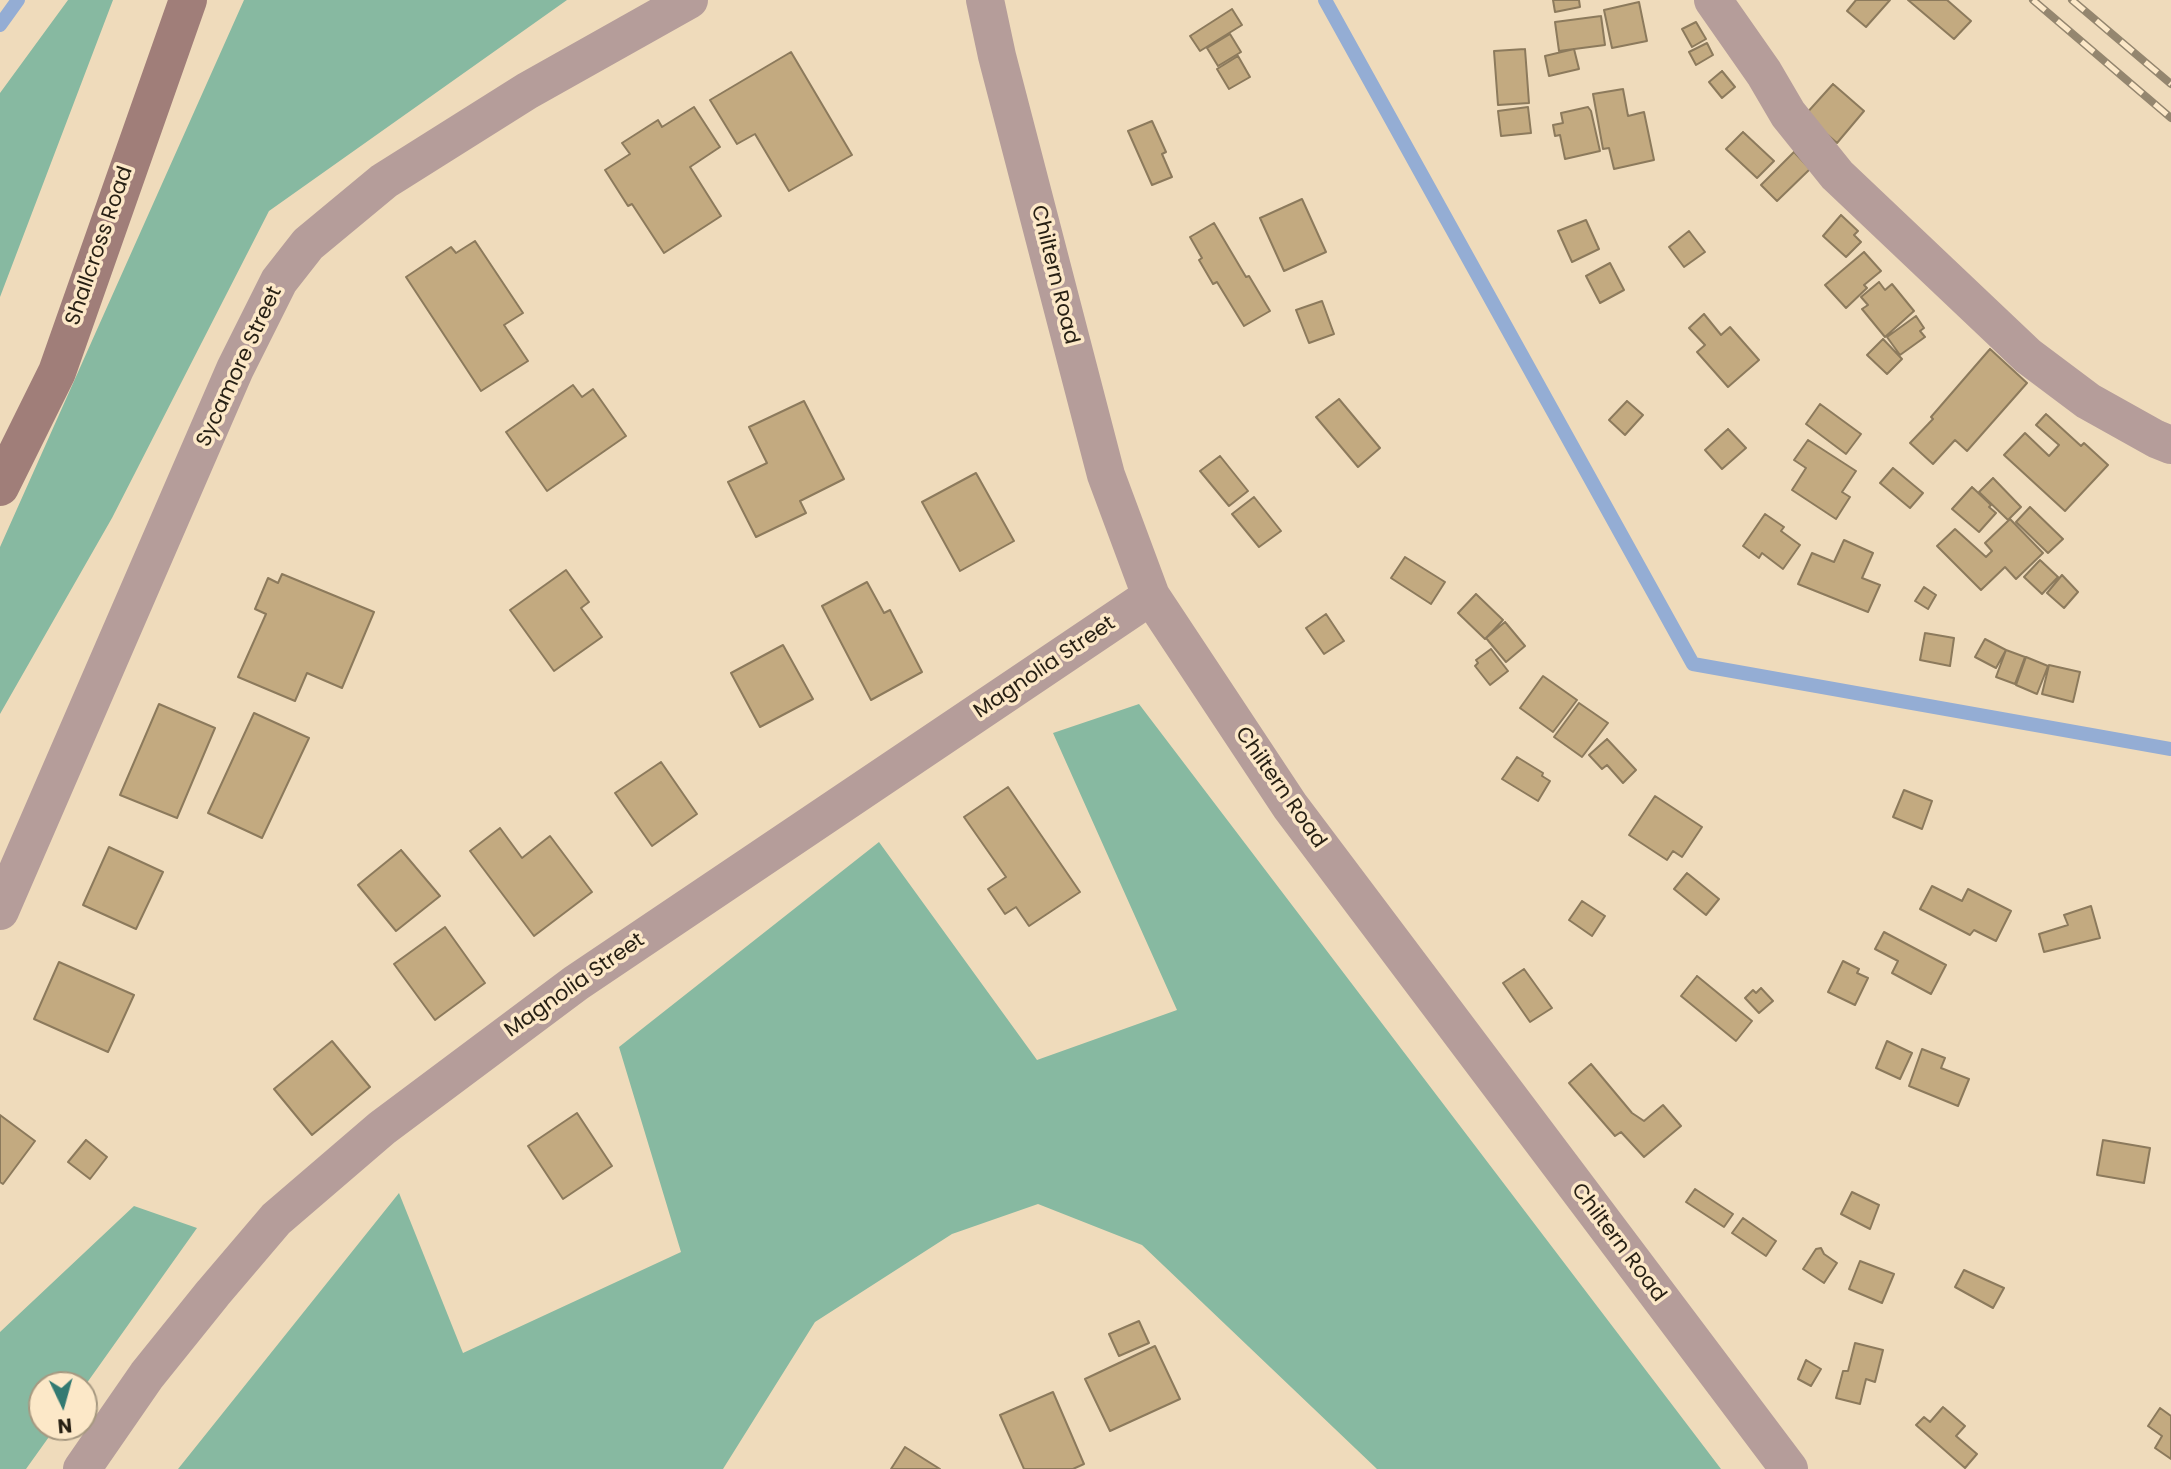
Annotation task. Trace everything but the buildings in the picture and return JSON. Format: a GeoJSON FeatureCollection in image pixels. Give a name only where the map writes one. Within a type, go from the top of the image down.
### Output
{"type":"FeatureCollection","features":[{"type":"Feature","properties":{"kind":"street","name":"Shallcross Road"},"geometry":{"type":"LineString","coordinates":[[0,487],[57,372],[188,0]]}},
{"type":"Feature","properties":{"kind":"street","name":"Sycamore Street"},"geometry":{"type":"LineString","coordinates":[[0,911],[235,369],[279,281],[307,244],[384,181],[527,91],[688,0]]}},
{"type":"Feature","properties":{"kind":"street","name":"Chiltern Road"},"geometry":{"type":"LineString","coordinates":[[985,0],[997,56],[1106,475],[1151,596],[1290,806],[1789,1469]]}},
{"type":"Feature","properties":{"kind":"street"},"geometry":{"type":"LineString","coordinates":[[1713,0],[1764,73],[1788,114],[1837,175],[2028,356],[2088,401],[2171,445]]}},
{"type":"Feature","properties":{"kind":"street","name":"Magnolia Street"},"geometry":{"type":"LineString","coordinates":[[82,1469],[147,1375],[276,1219],[382,1128],[576,983],[1151,596]]}},
{"type":"Feature","properties":{"kind":"green space"},"geometry":{"type":"Polygon","coordinates":[[[68,0],[113,0],[0,297],[0,93],[68,0]]]}},
{"type":"Feature","properties":{"kind":"green space"},"geometry":{"type":"Polygon","coordinates":[[[244,0],[567,0],[269,211],[112,518],[0,714],[0,547],[244,0]]]}},
{"type":"Feature","properties":{"kind":"green space"},"geometry":{"type":"Polygon","coordinates":[[[1139,704],[1721,1469],[1377,1469],[1142,1245],[1038,1204],[952,1234],[815,1322],[723,1469],[178,1469],[399,1193],[463,1353],[681,1252],[619,1047],[879,842],[1037,1060],[1177,1010],[1053,733],[1139,704]]]}},
{"type":"Feature","properties":{"kind":"green space"},"geometry":{"type":"Polygon","coordinates":[[[134,1206],[197,1228],[95,1371],[28,1371],[28,1441],[46,1441],[26,1469],[0,1469],[0,1332],[134,1206]]]}},
{"type":"Feature","properties":{"kind":"waterway"},"geometry":{"type":"LineString","coordinates":[[0,25],[18,0]]}},
{"type":"Feature","properties":{"kind":"waterway"},"geometry":{"type":"LineString","coordinates":[[1325,0],[1693,664],[2171,749]]}},
{"type":"Feature","properties":{"kind":"railway"},"geometry":{"type":"LineString","coordinates":[[2033,0],[2171,118]]}},
{"type":"Feature","properties":{"kind":"railway"},"geometry":{"type":"LineString","coordinates":[[2072,0],[2171,84]]}}]}
